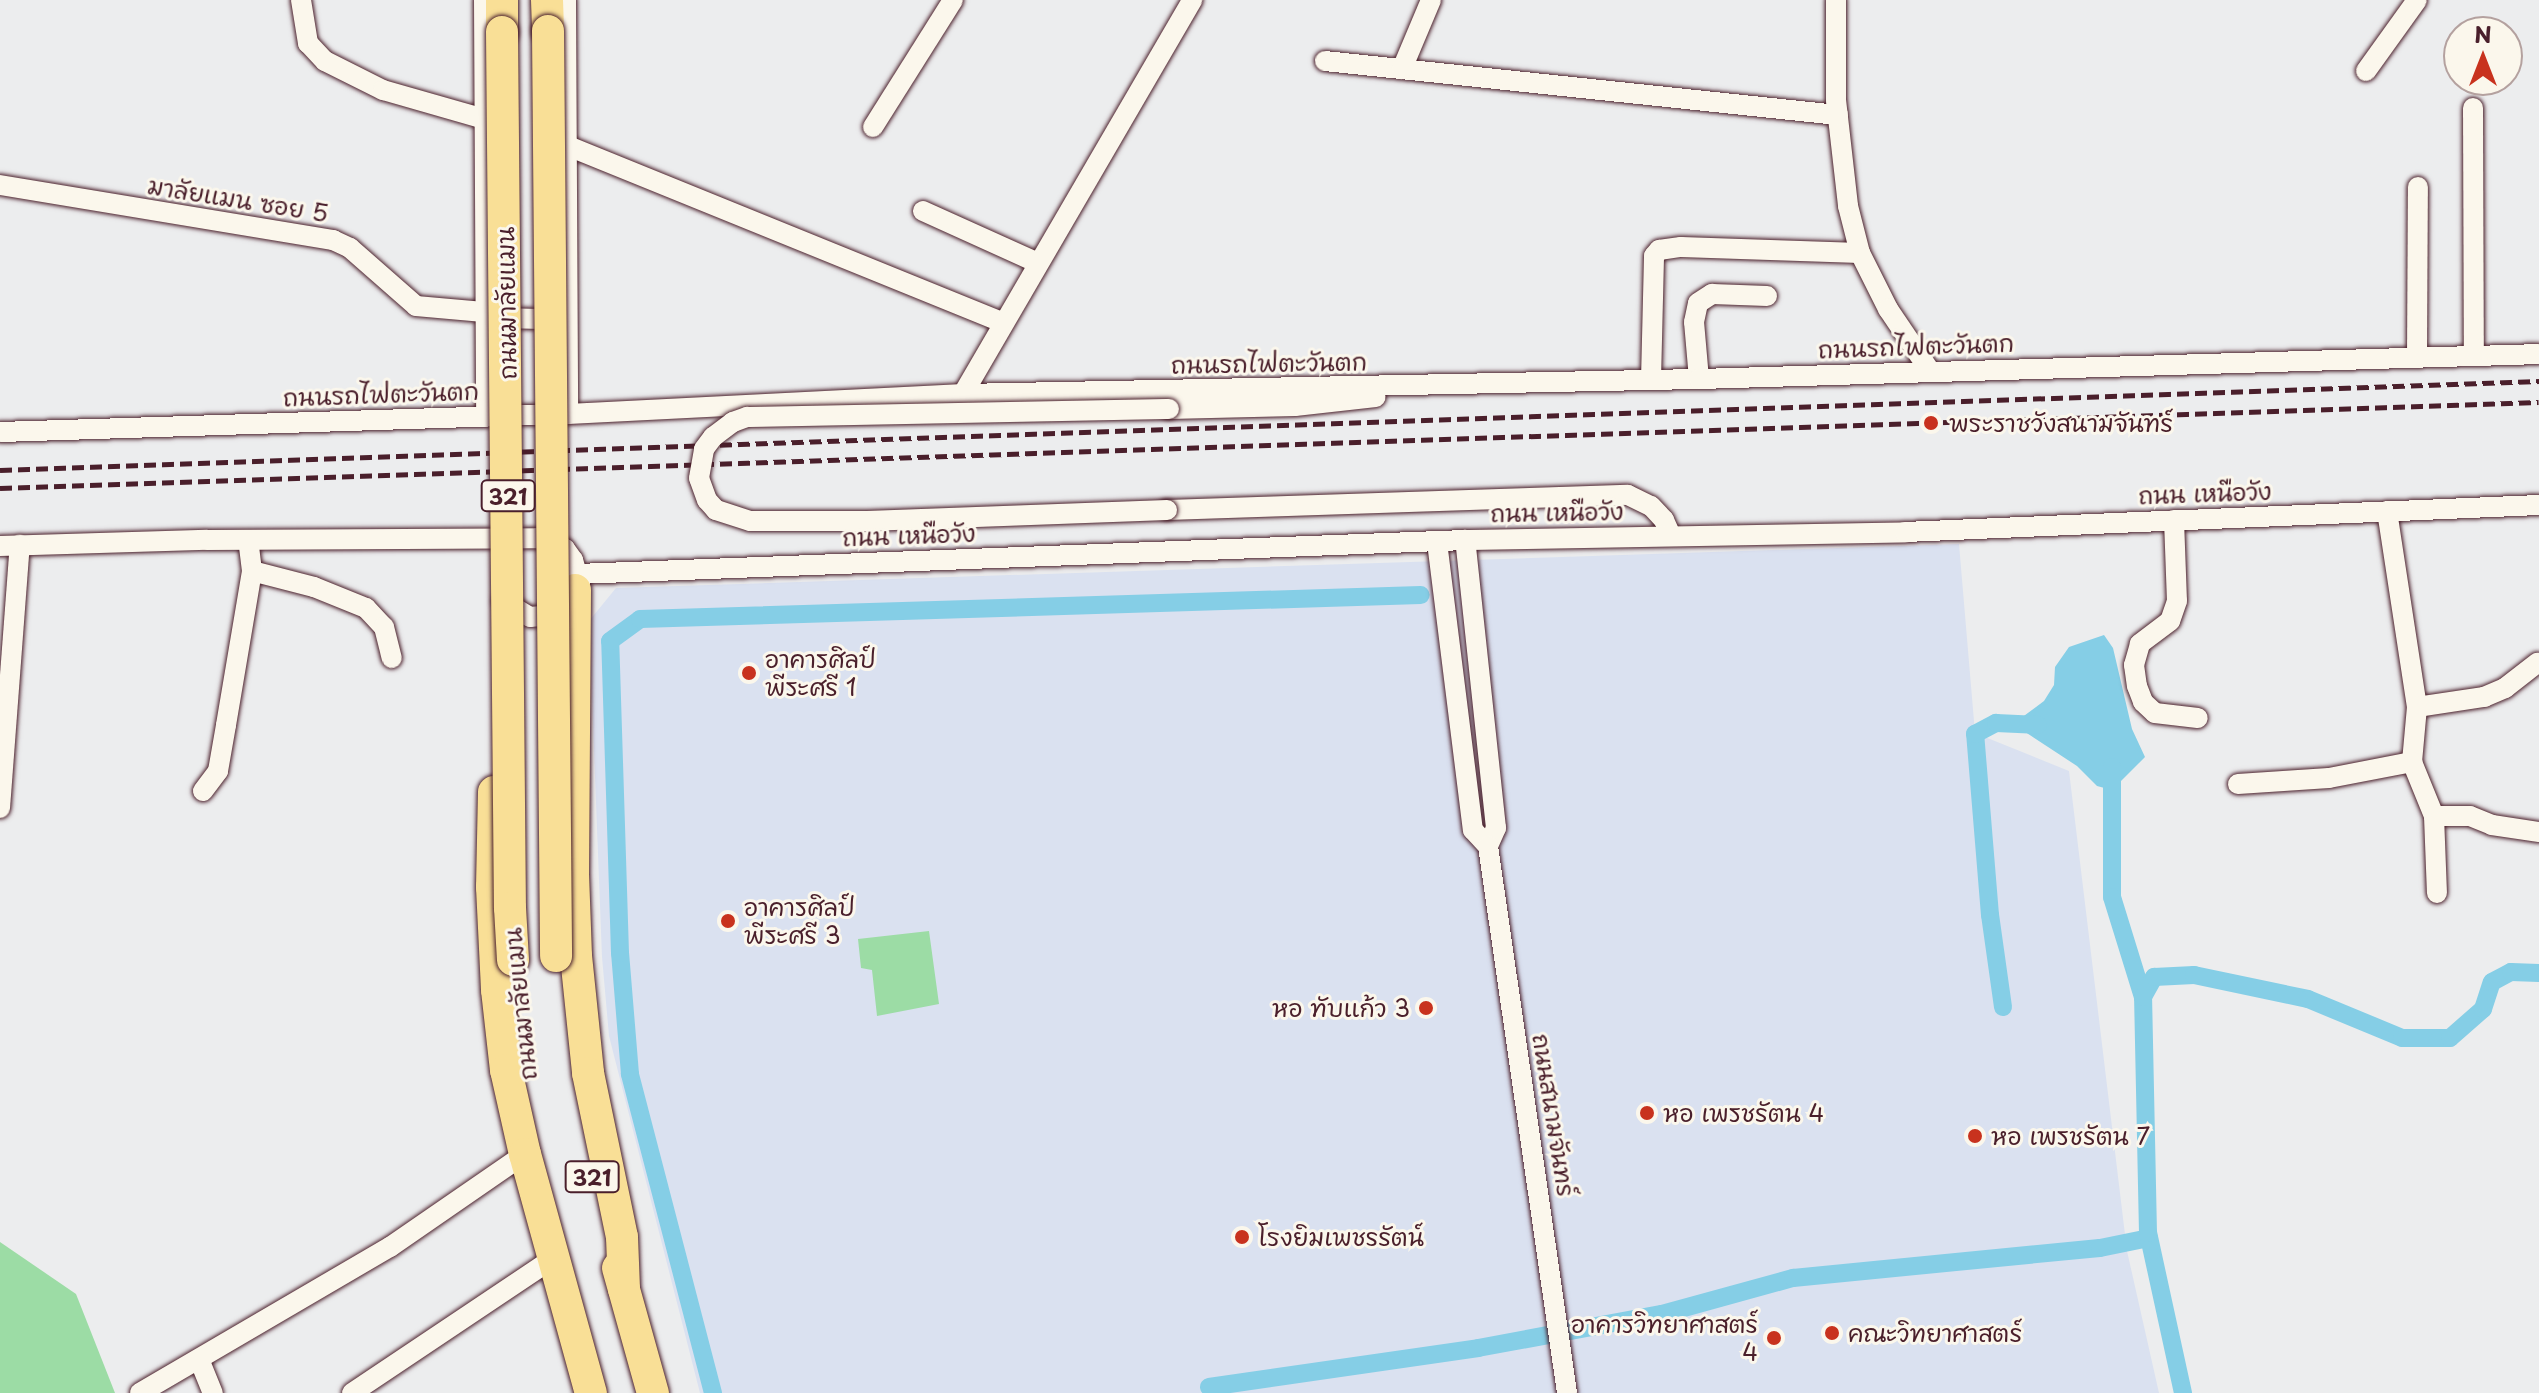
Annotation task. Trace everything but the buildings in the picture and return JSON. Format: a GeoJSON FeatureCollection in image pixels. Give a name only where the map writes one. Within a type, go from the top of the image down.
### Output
{"type":"FeatureCollection","features":[{"type":"Feature","properties":{"kind":"highway","name":"ถนนมาลัยแมน"},"geometry":{"type":"LineString","coordinates":[[502,0],[509,892],[513,960],[524,1066],[540,1145],[607,1393]]}},
{"type":"Feature","properties":{"kind":"highway","name":"ถนนมาลัยแมน"},"geometry":{"type":"LineString","coordinates":[[548,16],[559,1012],[578,1128],[653,1393]]}},
{"type":"Feature","properties":{"kind":"highway"},"geometry":{"type":"LineString","coordinates":[[497,539],[492,887],[497,990],[506,1070],[525,1154],[591,1393]]}},
{"type":"Feature","properties":{"kind":"highway"},"geometry":{"type":"LineString","coordinates":[[576,582],[576,956],[588,1073],[622,1237],[624,1289]]}},
{"type":"Feature","properties":{"kind":"street"},"geometry":{"type":"LineString","coordinates":[[301,0],[308,43],[325,61],[383,90],[484,119]]}},
{"type":"Feature","properties":{"kind":"street"},"geometry":{"type":"LineString","coordinates":[[484,0],[486,417]]}},
{"type":"Feature","properties":{"kind":"street"},"geometry":{"type":"LineString","coordinates":[[566,0],[568,414]]}},
{"type":"Feature","properties":{"kind":"street"},"geometry":{"type":"LineString","coordinates":[[873,127],[953,0]]}},
{"type":"Feature","properties":{"kind":"street"},"geometry":{"type":"LineString","coordinates":[[963,394],[1192,0]]}},
{"type":"Feature","properties":{"kind":"street"},"geometry":{"type":"LineString","coordinates":[[1402,69],[1431,0]]}},
{"type":"Feature","properties":{"kind":"street"},"geometry":{"type":"LineString","coordinates":[[1836,0],[1838,115],[1848,206],[1860,253],[1888,309],[1930,371]]}},
{"type":"Feature","properties":{"kind":"street"},"geometry":{"type":"LineString","coordinates":[[2366,71],[2417,0]]}},
{"type":"Feature","properties":{"kind":"street"},"geometry":{"type":"LineString","coordinates":[[1325,61],[1838,115]]}},
{"type":"Feature","properties":{"kind":"street"},"geometry":{"type":"LineString","coordinates":[[2473,108],[2474,356]]}},
{"type":"Feature","properties":{"kind":"street"},"geometry":{"type":"LineString","coordinates":[[568,146],[1003,323]]}},
{"type":"Feature","properties":{"kind":"street","name":"มาลัยแมน ซอย 5"},"geometry":{"type":"LineString","coordinates":[[0,185],[333,240],[350,248],[416,306],[484,321]]}},
{"type":"Feature","properties":{"kind":"street"},"geometry":{"type":"LineString","coordinates":[[2417,358],[2418,187]]}},
{"type":"Feature","properties":{"kind":"street"},"geometry":{"type":"LineString","coordinates":[[923,211],[1038,263]]}},
{"type":"Feature","properties":{"kind":"street"},"geometry":{"type":"LineString","coordinates":[[1651,380],[1654,256],[1659,250],[1681,247],[1860,253]]}},
{"type":"Feature","properties":{"kind":"street"},"geometry":{"type":"LineString","coordinates":[[1699,379],[1694,322],[1698,303],[1712,294],[1767,296]]}},
{"type":"Feature","properties":{"kind":"street"},"geometry":{"type":"LineString","coordinates":[[484,321],[501,318],[541,319],[568,334]]}},
{"type":"Feature","properties":{"kind":"street","name":"ถนนรถไฟตะวันตก"},"geometry":{"type":"LineString","coordinates":[[0,432],[568,414],[963,394],[1699,379],[2539,354]]}},
{"type":"Feature","properties":{"kind":"street"},"geometry":{"type":"LineString","coordinates":[[1401,386],[1374,398],[1338,403],[747,417],[733,422],[713,437],[700,461],[699,478],[707,500],[716,510],[750,521],[867,521],[1628,495],[1651,506],[1664,520],[1671,536]]}},
{"type":"Feature","properties":{"kind":"street","name":"ถนน เหนือวัง"},"geometry":{"type":"LineString","coordinates":[[576,582],[1465,540],[1905,532],[2539,505]]}},
{"type":"Feature","properties":{"kind":"street"},"geometry":{"type":"LineString","coordinates":[[2387,511],[2417,707],[2412,762],[2434,816],[2437,893]]}},
{"type":"Feature","properties":{"kind":"street"},"geometry":{"type":"LineString","coordinates":[[2174,520],[2177,601],[2170,621],[2140,644],[2134,665],[2143,702],[2155,713],[2198,718]]}},
{"type":"Feature","properties":{"kind":"street","name":"321"},"geometry":{"type":"LineString","coordinates":[[497,539],[538,538],[565,549],[576,582]]}},
{"type":"Feature","properties":{"kind":"street"},"geometry":{"type":"LineString","coordinates":[[0,808],[10,546],[248,540],[497,539]]}},
{"type":"Feature","properties":{"kind":"street"},"geometry":{"type":"LineString","coordinates":[[203,791],[218,771],[252,571],[248,540]]}},
{"type":"Feature","properties":{"kind":"street","name":"ถนนสนามจันทร์"},"geometry":{"type":"LineString","coordinates":[[1465,540],[1496,828],[1488,846],[1567,1393]]}},
{"type":"Feature","properties":{"kind":"street","name":"ถนนสนามจันทร์"},"geometry":{"type":"LineString","coordinates":[[1437,542],[1473,830],[1488,846]]}},
{"type":"Feature","properties":{"kind":"street"},"geometry":{"type":"LineString","coordinates":[[252,571],[314,587],[366,608],[384,627],[392,658]]}},
{"type":"Feature","properties":{"kind":"street"},"geometry":{"type":"LineString","coordinates":[[498,595],[519,614],[541,618],[562,609],[576,582]]}},
{"type":"Feature","properties":{"kind":"street"},"geometry":{"type":"LineString","coordinates":[[2417,707],[2484,697],[2505,688],[2537,663]]}},
{"type":"Feature","properties":{"kind":"street"},"geometry":{"type":"LineString","coordinates":[[2238,784],[2329,778],[2412,762]]}},
{"type":"Feature","properties":{"kind":"street"},"geometry":{"type":"LineString","coordinates":[[2434,816],[2470,816],[2492,825],[2539,832]]}},
{"type":"Feature","properties":{"kind":"street"},"geometry":{"type":"LineString","coordinates":[[140,1393],[390,1247],[525,1154]]}},
{"type":"Feature","properties":{"kind":"street"},"geometry":{"type":"LineString","coordinates":[[352,1393],[555,1257]]}},
{"type":"Feature","properties":{"kind":"street"},"geometry":{"type":"LineString","coordinates":[[199,1359],[213,1393]]}},
{"type":"Feature","properties":{"kind":"shaded area"},"geometry":{"type":"Polygon","coordinates":[[[1959,544],[1975,733],[2069,771],[2127,1251],[2159,1393],[700,1393],[609,1036],[602,957],[589,621],[616,588],[1959,544]]]}},
{"type":"Feature","properties":{"kind":"green space"},"geometry":{"type":"Polygon","coordinates":[[[929,931],[939,1004],[877,1016],[872,970],[861,968],[858,939],[929,931]]]}},
{"type":"Feature","properties":{"kind":"green space"},"geometry":{"type":"Polygon","coordinates":[[[0,1242],[76,1294],[115,1393],[0,1393],[0,1242]]]}},
{"type":"Feature","properties":{"kind":"water"},"geometry":{"type":"Polygon","coordinates":[[[2104,635],[2113,648],[2132,729],[2145,757],[2112,790],[2097,786],[2077,766],[2013,724],[2044,701],[2054,685],[2055,667],[2069,647],[2104,635]]]}},
{"type":"Feature","properties":{"kind":"waterway"},"geometry":{"type":"LineString","coordinates":[[713,1393],[630,1074],[620,953],[610,641],[640,619],[1421,595]]}},
{"type":"Feature","properties":{"kind":"waterway"},"geometry":{"type":"LineString","coordinates":[[2003,1007],[1990,915],[1975,734],[1996,723],[2038,725]]}},
{"type":"Feature","properties":{"kind":"waterway"},"geometry":{"type":"LineString","coordinates":[[2112,767],[2112,897],[2143,997]]}},
{"type":"Feature","properties":{"kind":"waterway"},"geometry":{"type":"LineString","coordinates":[[2183,1393],[2148,1233],[2143,997],[2154,977],[2194,975],[2308,999],[2402,1038],[2450,1038],[2483,1009],[2492,982],[2511,972],[2539,973]]}},
{"type":"Feature","properties":{"kind":"waterway"},"geometry":{"type":"LineString","coordinates":[[1209,1387],[1478,1348],[1662,1314],[1793,1278],[2100,1248],[2149,1238]]}},
{"type":"Feature","properties":{"kind":"railway"},"geometry":{"type":"LineString","coordinates":[[0,470],[2539,381]]}},
{"type":"Feature","properties":{"kind":"railway"},"geometry":{"type":"LineString","coordinates":[[0,488],[2539,402]]}},
{"type":"Feature","properties":{"kind":"place","name":"พระราชวังสนามจันทร์"},"geometry":{"type":"Point","coordinates":[1931,423]}},
{"type":"Feature","properties":{"kind":"place","name":"อาคารศิลป์ พีระศรี 1"},"geometry":{"type":"Point","coordinates":[749,673]}},
{"type":"Feature","properties":{"kind":"place","name":"อาคารศิลป์ พีระศรี 3"},"geometry":{"type":"Point","coordinates":[728,921]}},
{"type":"Feature","properties":{"kind":"place","name":"หอ ทับแก้ว 3"},"geometry":{"type":"Point","coordinates":[1426,1008]}},
{"type":"Feature","properties":{"kind":"place","name":"หอ เพรชรัตน 4"},"geometry":{"type":"Point","coordinates":[1647,1113]}},
{"type":"Feature","properties":{"kind":"place","name":"หอ เพรชรัตน 7"},"geometry":{"type":"Point","coordinates":[1975,1136]}},
{"type":"Feature","properties":{"kind":"place","name":"โรงยิมเพชรรัตน์"},"geometry":{"type":"Point","coordinates":[1242,1237]}},
{"type":"Feature","properties":{"kind":"place","name":"คณะวิทยาศาสตร์"},"geometry":{"type":"Point","coordinates":[1832,1333]}},
{"type":"Feature","properties":{"kind":"place","name":"อาคารวิทยาศาสตร์ 4"},"geometry":{"type":"Point","coordinates":[1774,1338]}}]}
